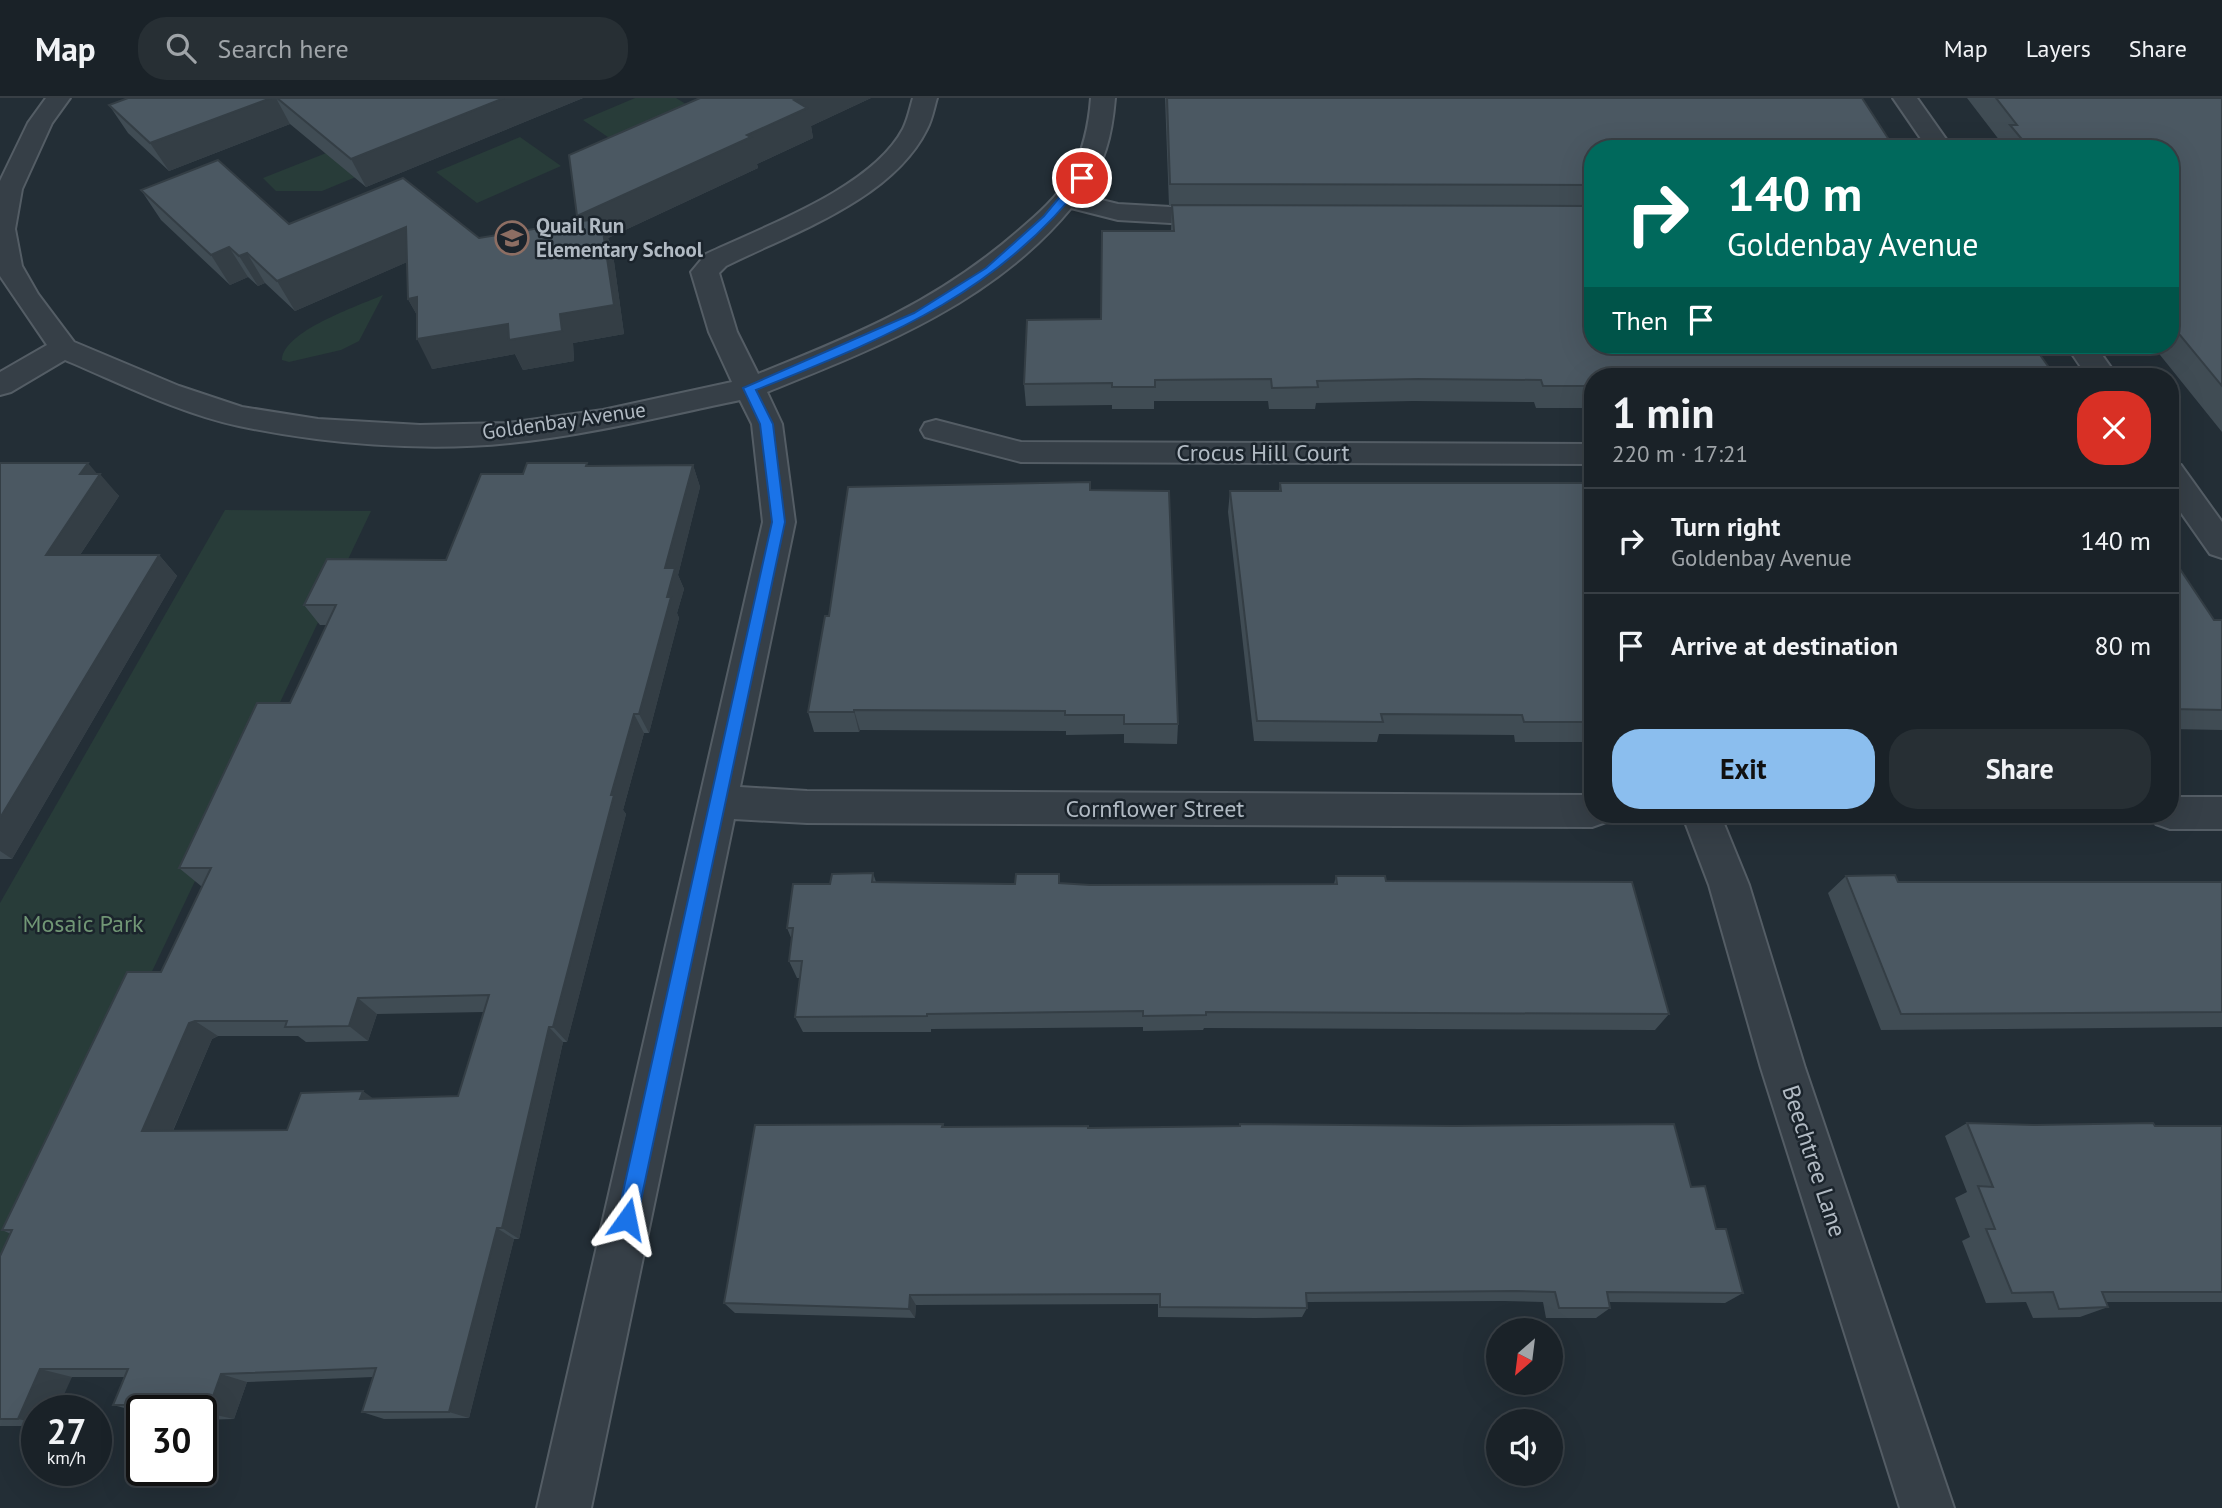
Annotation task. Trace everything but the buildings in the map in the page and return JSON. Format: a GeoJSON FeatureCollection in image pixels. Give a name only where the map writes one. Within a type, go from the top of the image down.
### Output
{"type":"FeatureCollection","features":[{"type":"Feature","properties":{"kind":"street","name":"Goldenbay Avenue"},"geometry":{"type":"LineString","coordinates":[[58,98],[40,123],[9,190],[2,229],[8,266],[25,296],[64,348],[168,393],[239,416],[318,429],[420,435],[508,433],[603,420],[749,388],[840,352],[918,316],[990,270],[1048,219],[1082,178],[1100,134],[1103,98]]}},
{"type":"Feature","properties":{"kind":"street"},"geometry":{"type":"LineString","coordinates":[[564,1508],[779,522],[767,424],[723,332],[705,272],[716,260],[819,212],[873,177],[900,150],[912,132],[920,118],[925,98]]}},
{"type":"Feature","properties":{"kind":"street"},"geometry":{"type":"LineString","coordinates":[[1905,98],[1935,140]]}},
{"type":"Feature","properties":{"kind":"street"},"geometry":{"type":"LineString","coordinates":[[1064,199],[1118,212],[1154,216],[1247,218]]}},
{"type":"Feature","properties":{"kind":"street"},"geometry":{"type":"LineString","coordinates":[[0,385],[64,348]]}},
{"type":"Feature","properties":{"kind":"street","name":"Crocus Hill Court"},"geometry":{"type":"LineString","coordinates":[[936,430],[1021,452],[1584,454]]}},
{"type":"Feature","properties":{"kind":"street"},"geometry":{"type":"LineString","coordinates":[[2179,486],[2222,546]]}},
{"type":"Feature","properties":{"kind":"street","name":"Cornflower Street"},"geometry":{"type":"LineString","coordinates":[[718,802],[807,807],[1584,811]]}},
{"type":"Feature","properties":{"kind":"street"},"geometry":{"type":"LineString","coordinates":[[2179,813],[2222,813]]}},
{"type":"Feature","properties":{"kind":"street","name":"Beechtree Lane"},"geometry":{"type":"LineString","coordinates":[[1704,823],[1729,885],[1783,1068],[1927,1508]]}},
{"type":"Feature","properties":{"kind":"green space"},"geometry":{"type":"Polygon","coordinates":[[[635,98],[676,98],[702,114],[624,148],[583,120],[635,98]]]}},
{"type":"Feature","properties":{"kind":"green space"},"geometry":{"type":"Polygon","coordinates":[[[520,137],[561,166],[477,203],[436,172],[520,137]]]}},
{"type":"Feature","properties":{"kind":"green space"},"geometry":{"type":"Polygon","coordinates":[[[339,148],[368,172],[322,191],[276,191],[263,178],[339,148]]]}},
{"type":"Feature","properties":{"kind":"green space"},"geometry":{"type":"Polygon","coordinates":[[[383,295],[359,341],[341,350],[289,362],[282,360],[286,349],[308,330],[383,295]]]}},
{"type":"Feature","properties":{"kind":"green space","name":"Mosaic Park"},"geometry":{"type":"Polygon","coordinates":[[[225,510],[371,511],[0,1291],[0,903],[225,510]]]}},
{"type":"Feature","properties":{"kind":"place","name":"Quail Run Elementary School"},"geometry":{"type":"Point","coordinates":[512,238]}},
{"type":"Feature","properties":{"kind":"route"},"geometry":{"type":"LineString","coordinates":[[627,1219],[779,522],[767,424],[749,388],[840,352],[918,316],[990,270],[1048,219],[1082,178]]}}]}
